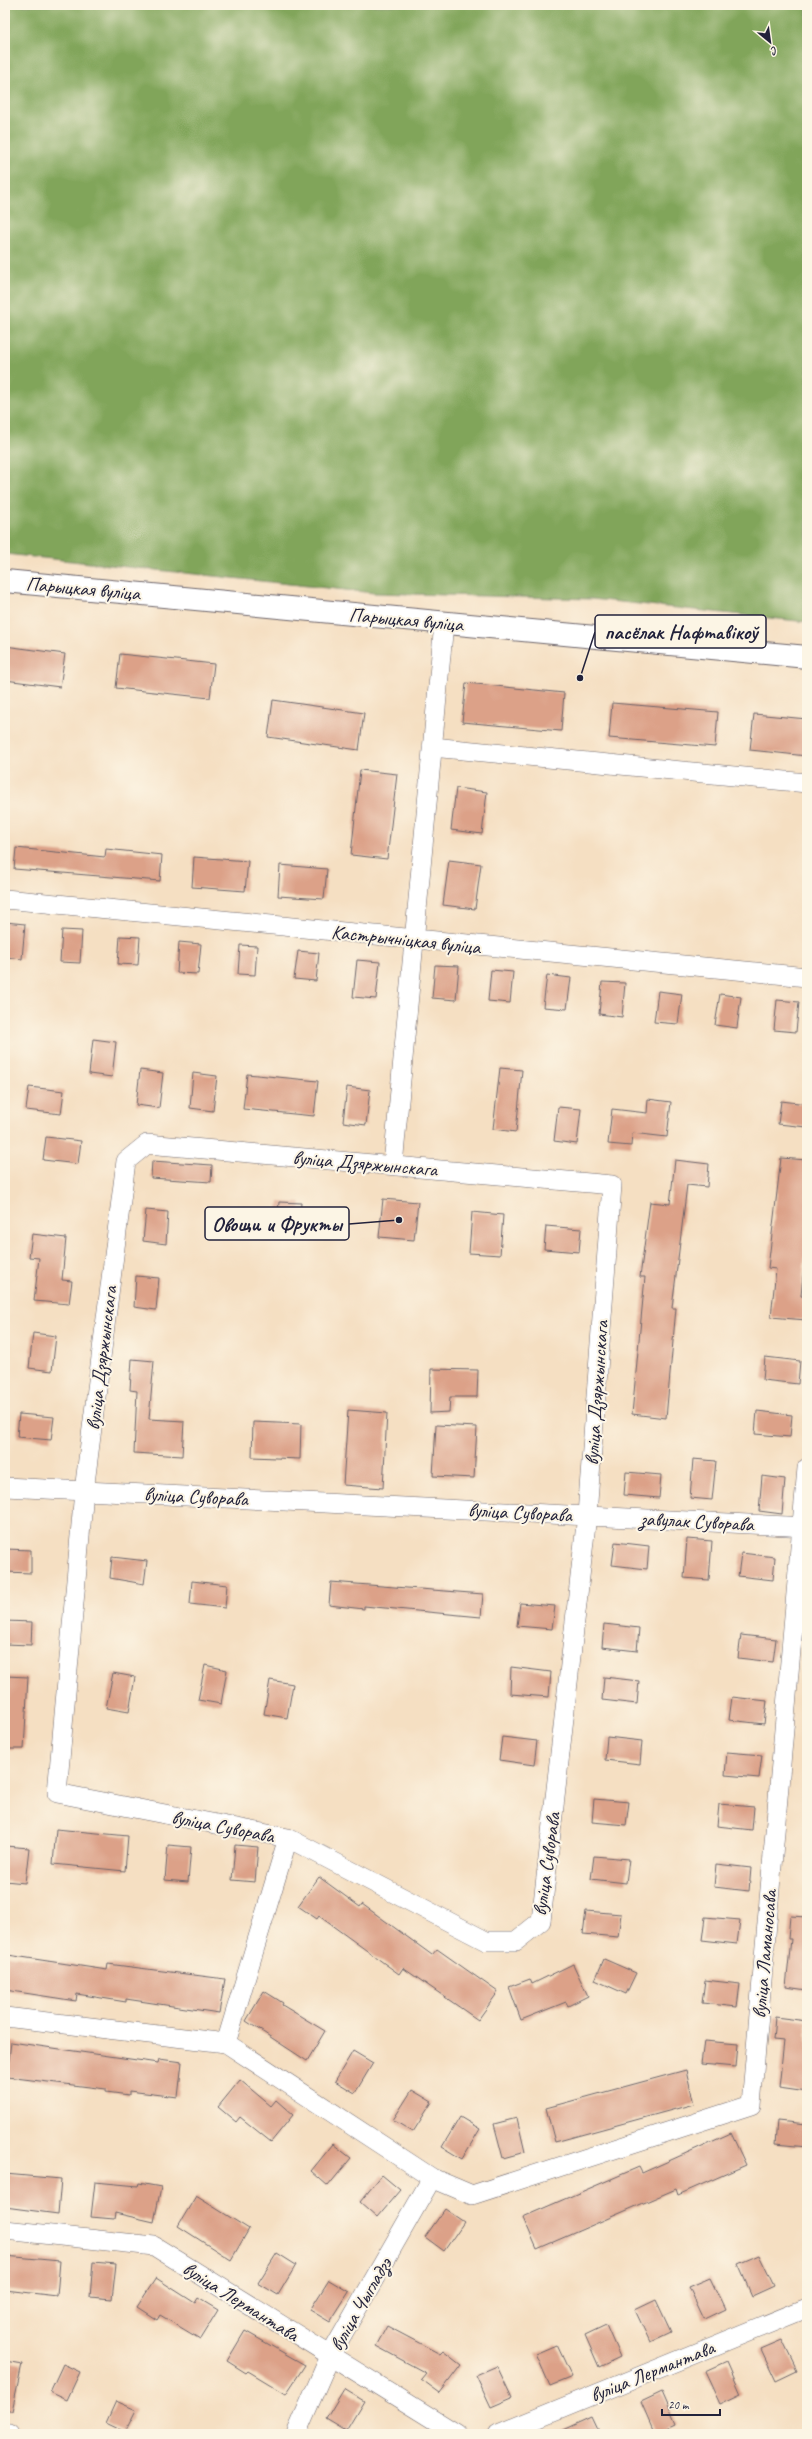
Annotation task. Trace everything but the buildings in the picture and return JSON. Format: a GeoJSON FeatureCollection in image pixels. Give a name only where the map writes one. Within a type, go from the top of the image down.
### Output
{"type":"FeatureCollection","features":[{"type":"Feature","properties":{"kind":"main road","name":"Парыцкая вуліца"},"geometry":{"type":"LineString","coordinates":[[5,581],[807,657]]}},
{"type":"Feature","properties":{"kind":"street"},"geometry":{"type":"LineString","coordinates":[[393,1165],[444,623]]}},
{"type":"Feature","properties":{"kind":"street"},"geometry":{"type":"LineString","coordinates":[[432,747],[807,783]]}},
{"type":"Feature","properties":{"kind":"street","name":"Кастрычніцкая вуліца"},"geometry":{"type":"LineString","coordinates":[[5,899],[414,940],[807,977]]}},
{"type":"Feature","properties":{"kind":"street","name":"вуліца Дзяржынскага"},"geometry":{"type":"LineString","coordinates":[[84,1491],[126,1161],[147,1144],[612,1185],[587,1515]]}},
{"type":"Feature","properties":{"kind":"street","name":"вуліца Ламаносава"},"geometry":{"type":"LineString","coordinates":[[432,2178],[472,2195],[751,2105],[804,1526],[807,1468]]}},
{"type":"Feature","properties":{"kind":"street","name":"вуліца Суворава"},"geometry":{"type":"LineString","coordinates":[[5,1487],[587,1515],[541,1922],[516,1941],[486,1941],[288,1838],[57,1793],[84,1491]]}},
{"type":"Feature","properties":{"kind":"street","name":"завулак Суворава"},"geometry":{"type":"LineString","coordinates":[[587,1515],[804,1526]]}},
{"type":"Feature","properties":{"kind":"street"},"geometry":{"type":"LineString","coordinates":[[226,2043],[288,1838]]}},
{"type":"Feature","properties":{"kind":"street"},"geometry":{"type":"LineString","coordinates":[[5,2017],[226,2043],[432,2178]]}},
{"type":"Feature","properties":{"kind":"street","name":"вуліца Чыгладзэ"},"geometry":{"type":"LineString","coordinates":[[296,2434],[330,2356],[432,2178]]}},
{"type":"Feature","properties":{"kind":"street","name":"вуліца Лермантава"},"geometry":{"type":"LineString","coordinates":[[5,2230],[154,2246],[457,2434]]}},
{"type":"Feature","properties":{"kind":"street","name":"вуліца Лермантава"},"geometry":{"type":"LineString","coordinates":[[498,2434],[807,2308]]}},
{"type":"Feature","properties":{"kind":"street"},"geometry":{"type":"LineString","coordinates":[[5,2433],[10,2434]]}},
{"type":"Feature","properties":{"kind":"green space"},"geometry":{"type":"Polygon","coordinates":[[[5,5],[807,5],[807,622],[592,599],[374,593],[5,554],[5,5]]]}},
{"type":"Feature","properties":{"kind":"place","name":"пасёлак Нафтавікоў"},"geometry":{"type":"Point","coordinates":[580,678]}},
{"type":"Feature","properties":{"kind":"place","name":"Овощи и Фрукты"},"geometry":{"type":"Point","coordinates":[399,1220]}}]}
